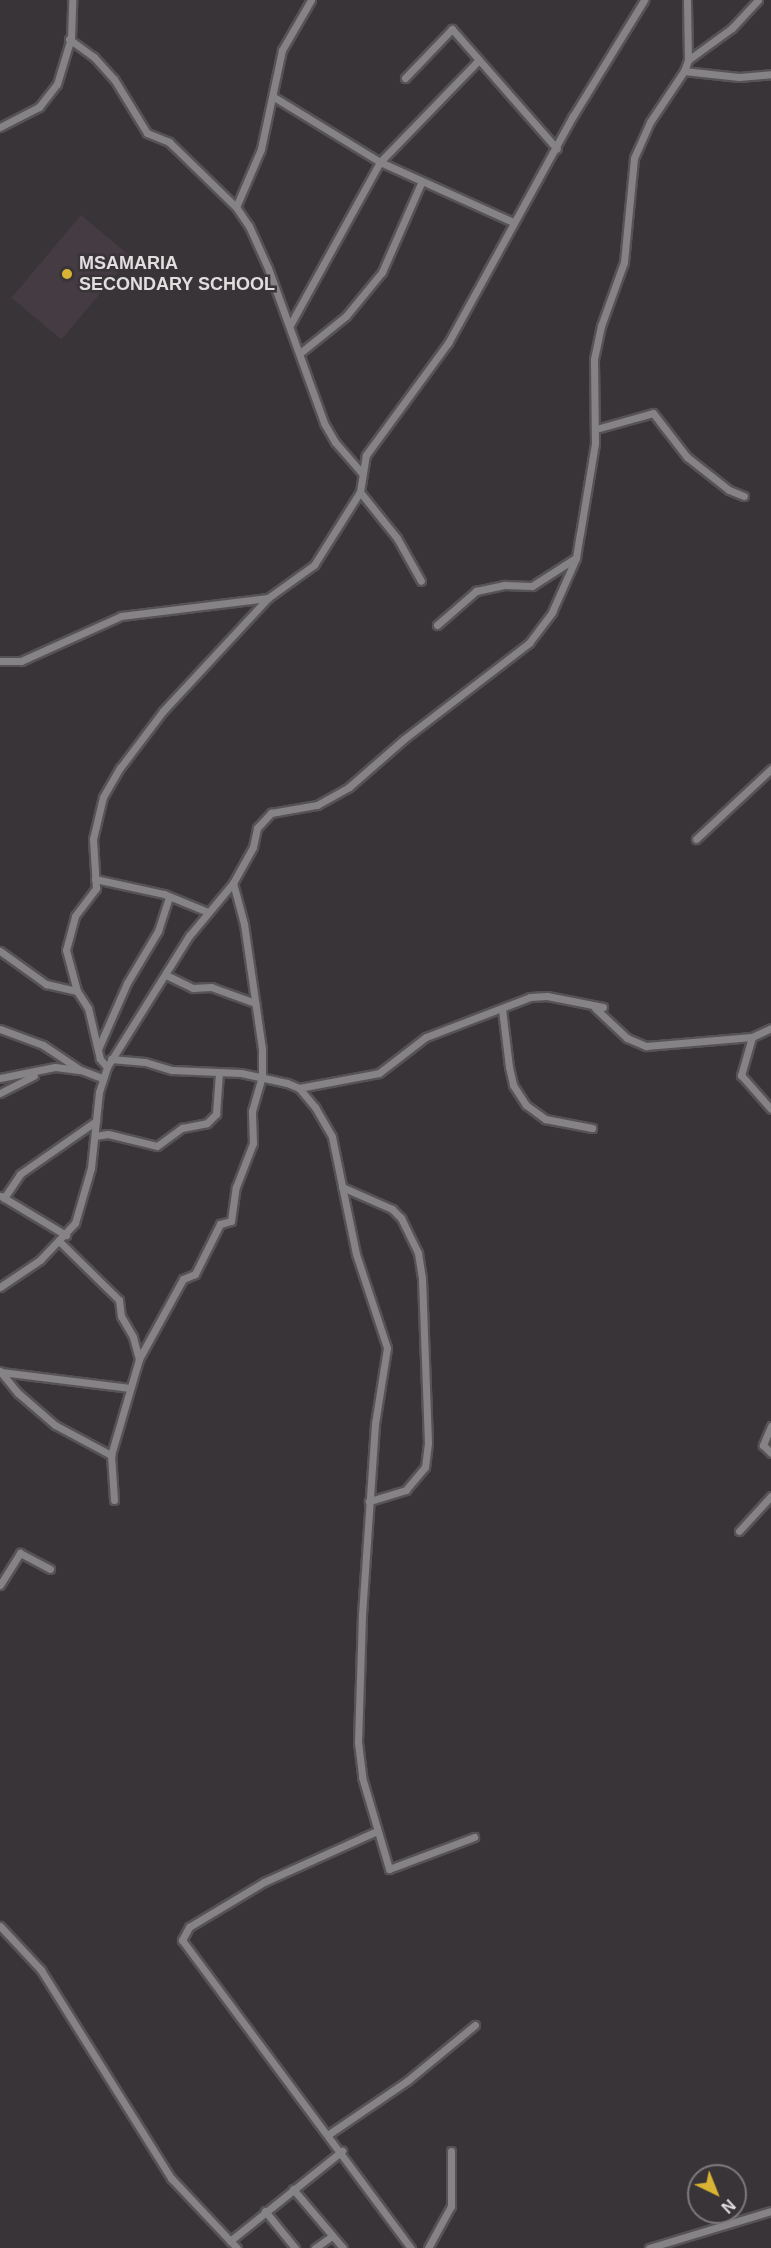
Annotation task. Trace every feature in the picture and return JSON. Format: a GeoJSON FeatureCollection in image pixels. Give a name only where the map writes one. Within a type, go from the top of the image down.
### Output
{"type":"FeatureCollection","features":[{"type":"Feature","properties":{"kind":"street"},"geometry":{"type":"LineString","coordinates":[[0,127],[39,107],[57,84],[69,39],[72,0]]}},
{"type":"Feature","properties":{"kind":"street"},"geometry":{"type":"LineString","coordinates":[[236,207],[258,158],[274,97],[282,50],[311,0]]}},
{"type":"Feature","properties":{"kind":"street"},"geometry":{"type":"LineString","coordinates":[[107,1067],[98,1049],[88,1008],[77,991],[67,939],[78,912],[94,893],[93,839],[103,797],[116,773],[150,725],[268,598],[314,565],[360,492],[361,472],[366,455],[384,425],[448,343],[513,222],[644,0]]}},
{"type":"Feature","properties":{"kind":"street"},"geometry":{"type":"LineString","coordinates":[[0,1287],[66,1235],[82,1205],[95,1136],[102,1078],[107,1067],[207,912],[233,883],[252,847],[256,828],[268,815],[317,805],[340,794],[404,739],[529,643],[552,612],[576,558],[596,429],[594,359],[626,253],[634,158],[650,122],[684,71],[688,60],[687,0]]}},
{"type":"Feature","properties":{"kind":"street"},"geometry":{"type":"LineString","coordinates":[[688,60],[732,28],[758,0]]}},
{"type":"Feature","properties":{"kind":"street"},"geometry":{"type":"LineString","coordinates":[[405,78],[450,29],[557,149]]}},
{"type":"Feature","properties":{"kind":"street"},"geometry":{"type":"LineString","coordinates":[[69,39],[109,73],[142,129],[169,142],[236,207],[249,226],[290,326],[300,353],[304,376],[324,423],[335,442],[361,472]]}},
{"type":"Feature","properties":{"kind":"street"},"geometry":{"type":"LineString","coordinates":[[290,326],[380,162],[479,60]]}},
{"type":"Feature","properties":{"kind":"street"},"geometry":{"type":"LineString","coordinates":[[684,71],[739,77],[771,74]]}},
{"type":"Feature","properties":{"kind":"street"},"geometry":{"type":"LineString","coordinates":[[274,97],[380,162],[421,183],[513,222]]}},
{"type":"Feature","properties":{"kind":"street"},"geometry":{"type":"LineString","coordinates":[[300,353],[346,316],[382,272],[421,183]]}},
{"type":"Feature","properties":{"kind":"street"},"geometry":{"type":"LineString","coordinates":[[596,429],[653,413],[687,457],[729,490],[744,496]]}},
{"type":"Feature","properties":{"kind":"street"},"geometry":{"type":"LineString","coordinates":[[360,492],[397,538],[421,581]]}},
{"type":"Feature","properties":{"kind":"street"},"geometry":{"type":"LineString","coordinates":[[437,626],[476,591],[505,585],[532,586],[576,558]]}},
{"type":"Feature","properties":{"kind":"street"},"geometry":{"type":"LineString","coordinates":[[0,661],[21,661],[121,616],[268,598]]}},
{"type":"Feature","properties":{"kind":"street"},"geometry":{"type":"LineString","coordinates":[[696,839],[771,769]]}},
{"type":"Feature","properties":{"kind":"street"},"geometry":{"type":"LineString","coordinates":[[95,879],[124,882],[207,912]]}},
{"type":"Feature","properties":{"kind":"street"},"geometry":{"type":"LineString","coordinates":[[114,1500],[111,1455],[139,1359],[183,1280],[195,1274],[220,1224],[231,1221],[236,1187],[253,1143],[252,1111],[261,1077],[255,1003],[244,924],[233,883]]}},
{"type":"Feature","properties":{"kind":"street"},"geometry":{"type":"LineString","coordinates":[[98,1049],[127,983],[158,931],[169,897]]}},
{"type":"Feature","properties":{"kind":"street"},"geometry":{"type":"LineString","coordinates":[[0,951],[46,984],[77,991]]}},
{"type":"Feature","properties":{"kind":"street"},"geometry":{"type":"LineString","coordinates":[[166,975],[193,988],[212,987],[255,1003]]}},
{"type":"Feature","properties":{"kind":"street"},"geometry":{"type":"LineString","coordinates":[[111,1059],[146,1062],[172,1070],[261,1077],[299,1088],[379,1073],[426,1037],[530,997],[547,996],[595,1008],[603,1007]]}},
{"type":"Feature","properties":{"kind":"street"},"geometry":{"type":"LineString","coordinates":[[595,1008],[627,1038],[646,1046],[752,1037],[771,1029]]}},
{"type":"Feature","properties":{"kind":"street"},"geometry":{"type":"LineString","coordinates":[[502,1009],[513,1085],[526,1106],[545,1119],[592,1128]]}},
{"type":"Feature","properties":{"kind":"street"},"geometry":{"type":"LineString","coordinates":[[0,1029],[43,1045],[81,1070],[102,1078]]}},
{"type":"Feature","properties":{"kind":"street"},"geometry":{"type":"LineString","coordinates":[[752,1037],[741,1075],[771,1109]]}},
{"type":"Feature","properties":{"kind":"street"},"geometry":{"type":"LineString","coordinates":[[0,1078],[55,1067],[81,1070]]}},
{"type":"Feature","properties":{"kind":"street"},"geometry":{"type":"LineString","coordinates":[[0,1093],[38,1072]]}},
{"type":"Feature","properties":{"kind":"street"},"geometry":{"type":"LineString","coordinates":[[95,1136],[108,1134],[157,1146],[182,1128],[207,1123],[216,1113],[219,1072]]}},
{"type":"Feature","properties":{"kind":"street"},"geometry":{"type":"LineString","coordinates":[[299,1088],[332,1137],[364,1286],[387,1348],[369,1501],[358,1758],[389,1869],[474,1837]]}},
{"type":"Feature","properties":{"kind":"street"},"geometry":{"type":"LineString","coordinates":[[66,1235],[2,1197],[20,1174],[96,1121]]}},
{"type":"Feature","properties":{"kind":"street"},"geometry":{"type":"LineString","coordinates":[[342,1187],[392,1209],[401,1218],[418,1254],[422,1279],[428,1443],[425,1467],[406,1490],[369,1501]]}},
{"type":"Feature","properties":{"kind":"street"},"geometry":{"type":"LineString","coordinates":[[59,1241],[119,1300],[121,1316],[139,1359]]}},
{"type":"Feature","properties":{"kind":"street"},"geometry":{"type":"LineString","coordinates":[[1,1371],[130,1388]]}},
{"type":"Feature","properties":{"kind":"street"},"geometry":{"type":"LineString","coordinates":[[1,1371],[55,1425],[111,1455]]}},
{"type":"Feature","properties":{"kind":"street"},"geometry":{"type":"LineString","coordinates":[[771,1426],[763,1445],[771,1453]]}},
{"type":"Feature","properties":{"kind":"street"},"geometry":{"type":"LineString","coordinates":[[739,1531],[771,1496]]}},
{"type":"Feature","properties":{"kind":"street"},"geometry":{"type":"LineString","coordinates":[[0,1585],[20,1553],[50,1569]]}},
{"type":"Feature","properties":{"kind":"street"},"geometry":{"type":"LineString","coordinates":[[377,1831],[264,1882],[189,1927],[182,1940],[342,2151],[411,2248]]}},
{"type":"Feature","properties":{"kind":"street"},"geometry":{"type":"LineString","coordinates":[[0,1926],[41,1970],[171,2178],[237,2248]]}},
{"type":"Feature","properties":{"kind":"street"},"geometry":{"type":"LineString","coordinates":[[329,2134],[407,2082],[475,2025]]}},
{"type":"Feature","properties":{"kind":"street"},"geometry":{"type":"LineString","coordinates":[[230,2241],[342,2151]]}},
{"type":"Feature","properties":{"kind":"street"},"geometry":{"type":"LineString","coordinates":[[428,2248],[450,2206],[451,2151]]}},
{"type":"Feature","properties":{"kind":"street"},"geometry":{"type":"LineString","coordinates":[[293,2189],[343,2248]]}},
{"type":"Feature","properties":{"kind":"street"},"geometry":{"type":"LineString","coordinates":[[265,2211],[295,2248]]}},
{"type":"Feature","properties":{"kind":"street"},"geometry":{"type":"LineString","coordinates":[[649,2248],[771,2211]]}},
{"type":"Feature","properties":{"kind":"street"},"geometry":{"type":"LineString","coordinates":[[315,2248],[332,2236]]}},
{"type":"Feature","properties":{"kind":"shaded area","name":"MSAMARIA SECONDARY SCHOOL"},"geometry":{"type":"Polygon","coordinates":[[[81,215],[131,257],[61,340],[12,298],[81,215]]]}},
{"type":"Feature","properties":{"kind":"place","name":"MSAMARIA SECONDARY SCHOOL"},"geometry":{"type":"Point","coordinates":[67,274]}}]}
